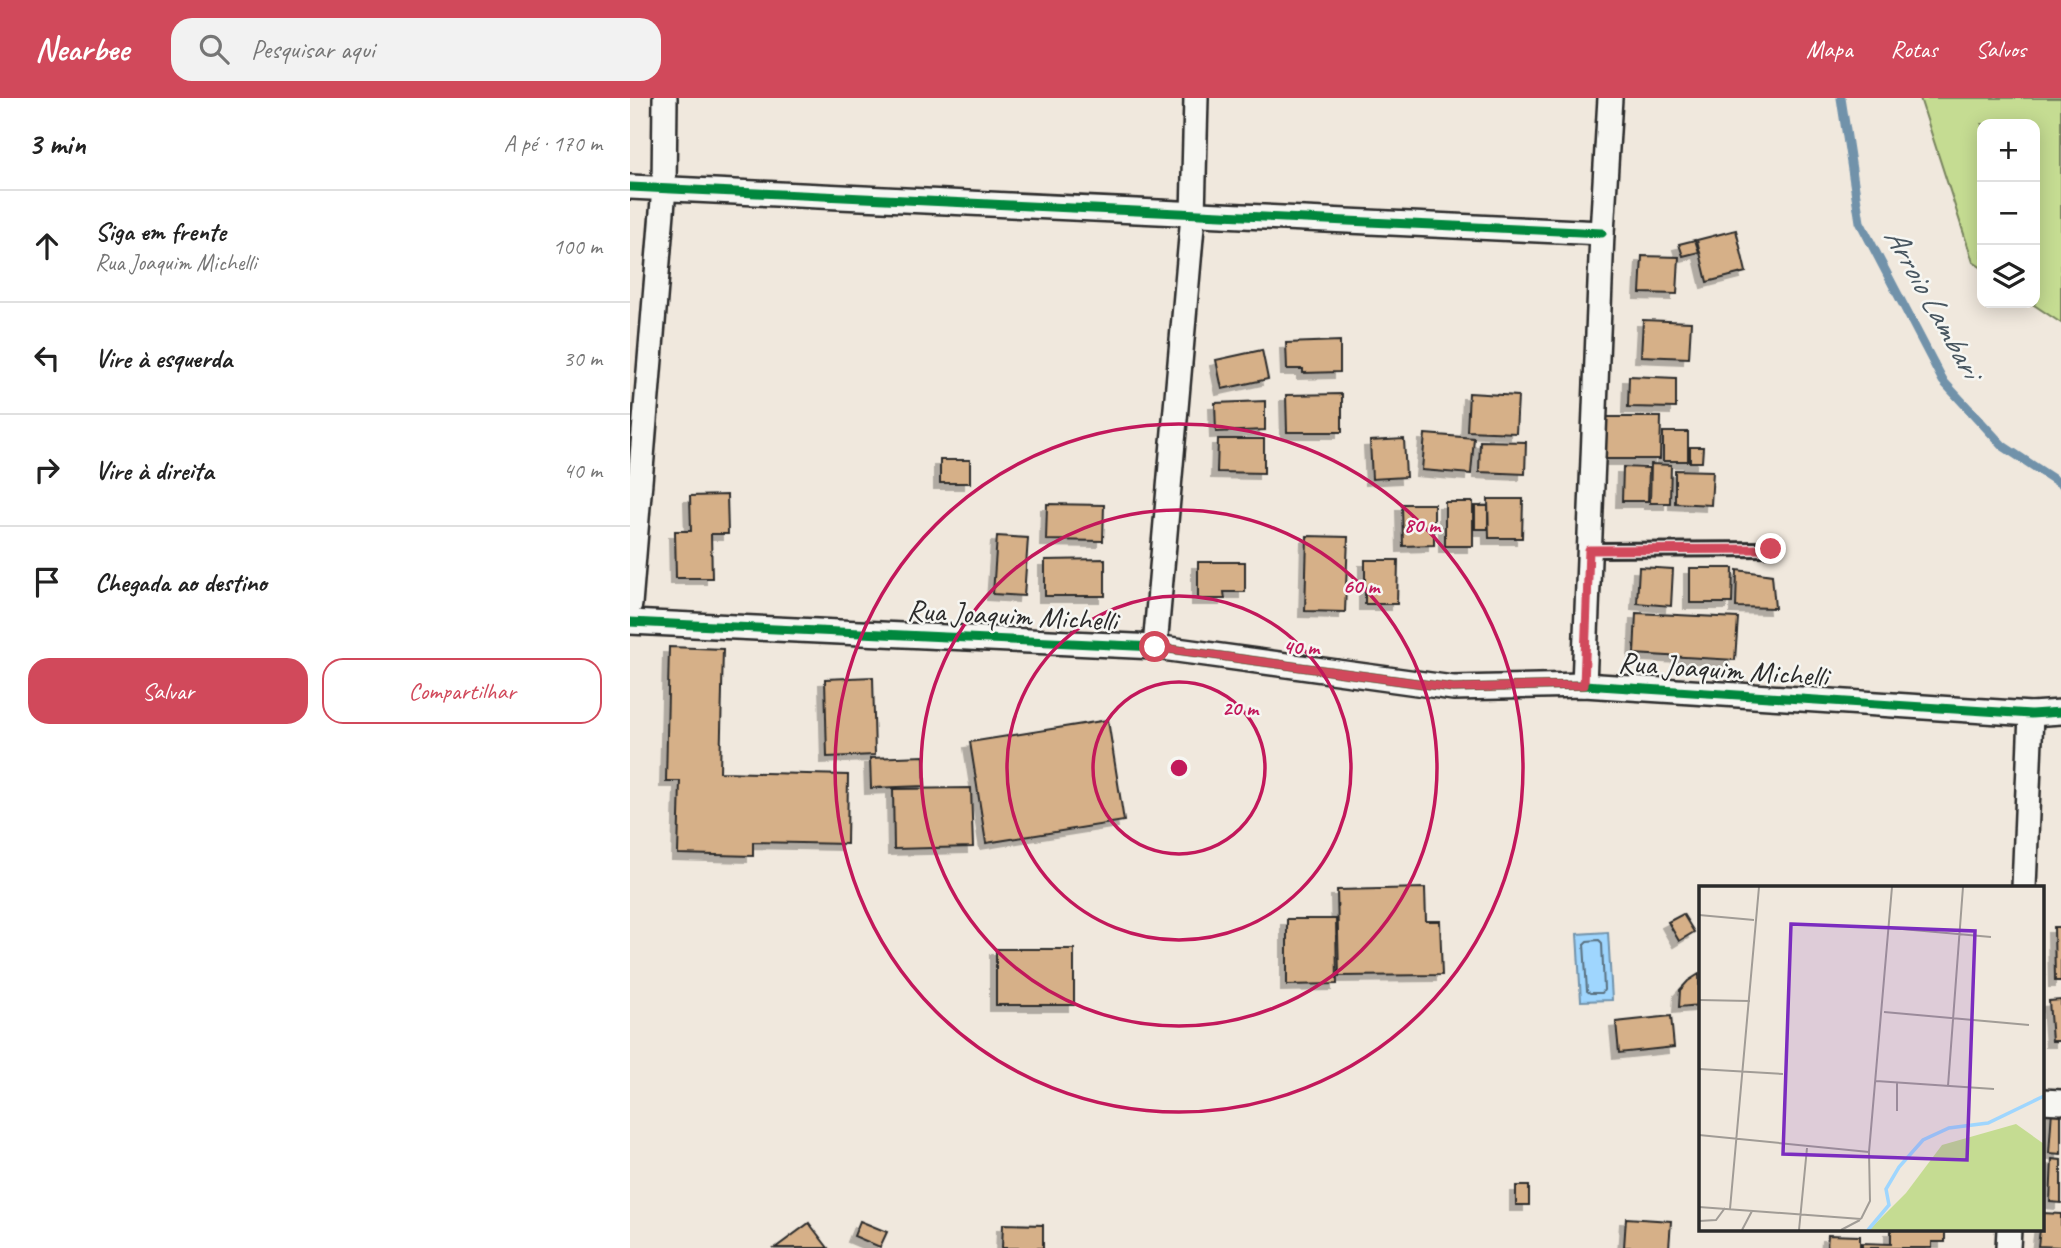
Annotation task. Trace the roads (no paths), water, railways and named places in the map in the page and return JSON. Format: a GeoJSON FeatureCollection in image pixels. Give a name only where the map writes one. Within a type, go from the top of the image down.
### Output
{"type":"FeatureCollection","features":[{"type":"Feature","properties":{"kind":"street"},"geometry":{"type":"LineString","coordinates":[[630,604],[664,188],[665,98]]}},
{"type":"Feature","properties":{"kind":"street"},"geometry":{"type":"LineString","coordinates":[[1155,647],[1193,215],[1196,98]]}},
{"type":"Feature","properties":{"kind":"street"},"geometry":{"type":"LineString","coordinates":[[1584,685],[1610,98]]}},
{"type":"Feature","properties":{"kind":"street"},"geometry":{"type":"LineString","coordinates":[[630,187],[1602,233]]}},
{"type":"Feature","properties":{"kind":"street","name":"Rua Joaquim Michelli"},"geometry":{"type":"LineString","coordinates":[[630,622],[1155,647],[1453,688],[1584,685],[2031,714],[2061,712]]}},
{"type":"Feature","properties":{"kind":"street"},"geometry":{"type":"LineString","coordinates":[[2024,886],[2031,714]]}},
{"type":"Feature","properties":{"kind":"street"},"geometry":{"type":"LineString","coordinates":[[2008,1248],[2009,1230]]}},
{"type":"Feature","properties":{"kind":"lane"},"geometry":{"type":"LineString","coordinates":[[1589,550],[1771,549]]}},
{"type":"Feature","properties":{"kind":"water"},"geometry":{"type":"Polygon","coordinates":[[[1608,932],[1612,1000],[1581,1001],[1577,934],[1608,932]]]}},
{"type":"Feature","properties":{"kind":"waterway","name":"Arroio Lambari"},"geometry":{"type":"LineString","coordinates":[[1841,98],[1860,222],[1943,381],[2003,446],[2061,484]]}}]}
